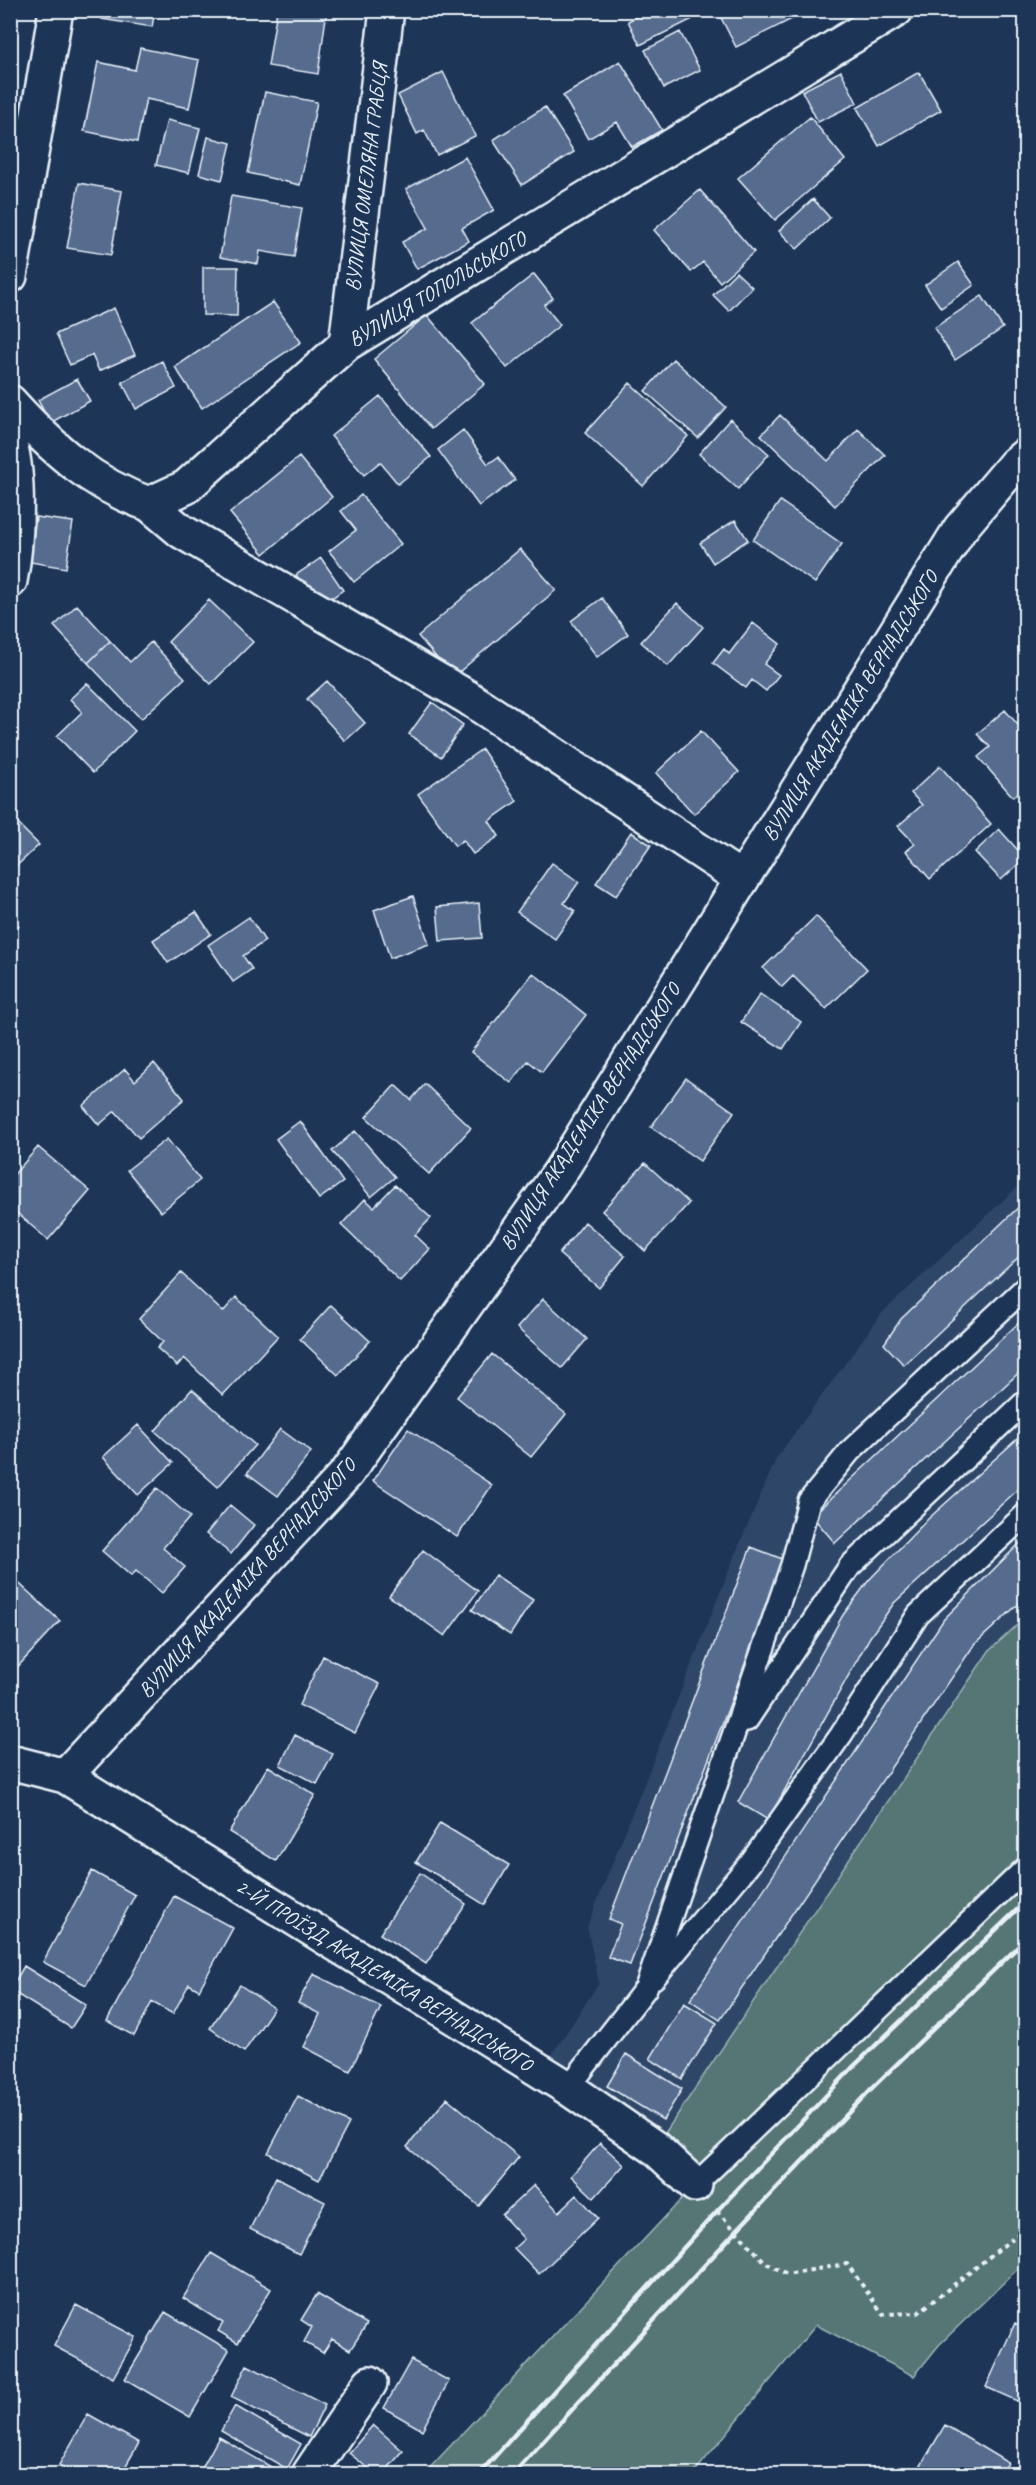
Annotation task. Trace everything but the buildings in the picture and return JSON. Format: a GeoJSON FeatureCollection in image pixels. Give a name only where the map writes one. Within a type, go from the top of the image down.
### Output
{"type":"FeatureCollection","features":[{"type":"Feature","properties":{"kind":"street"},"geometry":{"type":"LineString","coordinates":[[10,276],[56,10]]}},
{"type":"Feature","properties":{"kind":"street","name":"ВУЛИЦЯ ОМЕЛЯНА ГРАБЦЯ"},"geometry":{"type":"LineString","coordinates":[[346,344],[387,10]]}},
{"type":"Feature","properties":{"kind":"street","name":"ВУЛИЦЯ ТОПОЛЬСЬКОГО"},"geometry":{"type":"LineString","coordinates":[[149,504],[186,487],[346,344],[896,10]]}},
{"type":"Feature","properties":{"kind":"street"},"geometry":{"type":"LineString","coordinates":[[10,402],[40,435],[82,471],[125,496],[149,504],[181,531],[467,697],[742,879]]}},
{"type":"Feature","properties":{"kind":"street"},"geometry":{"type":"LineString","coordinates":[[10,444],[15,462],[14,559],[10,581]]}},
{"type":"Feature","properties":{"kind":"street","name":"ВУЛИЦЯ АКАДЕМІКА ВЕРНАДСЬКОГО"},"geometry":{"type":"LineString","coordinates":[[65,1776],[347,1473],[560,1172],[960,529],[1015,464],[1026,455]]}},
{"type":"Feature","properties":{"kind":"street"},"geometry":{"type":"LineString","coordinates":[[10,1762],[65,1776]]}},
{"type":"Feature","properties":{"kind":"street","name":"2-Й ПРОЇЗД АКАДЕМІКА ВЕРНАДСЬКОГО"},"geometry":{"type":"LineString","coordinates":[[65,1776],[568,2088],[655,2148],[695,2185]]}},
{"type":"Feature","properties":{"kind":"street"},"geometry":{"type":"LineString","coordinates":[[309,2475],[370,2383]]}},
{"type":"Feature","properties":{"kind":"lane"},"geometry":{"type":"LineString","coordinates":[[646,1988],[792,1565],[809,1501],[850,1451],[1026,1287]]}},
{"type":"Feature","properties":{"kind":"lane"},"geometry":{"type":"LineString","coordinates":[[731,1742],[850,1566],[1026,1401]]}},
{"type":"Feature","properties":{"kind":"lane"},"geometry":{"type":"LineString","coordinates":[[568,2088],[646,1988],[750,1863],[841,1735],[918,1615],[1026,1514]]}},
{"type":"Feature","properties":{"kind":"lane"},"geometry":{"type":"LineString","coordinates":[[695,2185],[1026,1868]]}},
{"type":"Feature","properties":{"kind":"path"},"geometry":{"type":"LineString","coordinates":[[695,2185],[766,2263],[787,2274],[847,2264],[883,2314],[918,2313],[1017,2235],[1026,2231]]}},
{"type":"Feature","properties":{"kind":"shaded area"},"geometry":{"type":"Polygon","coordinates":[[[1025,1180],[1025,1618],[989,1651],[655,2148],[541,2071],[599,1983],[587,1927],[737,1550],[777,1457],[882,1313],[1025,1180]]]}},
{"type":"Feature","properties":{"kind":"green space"},"geometry":{"type":"Polygon","coordinates":[[[1025,1618],[1025,2262],[939,2345],[914,2376],[816,2325],[693,2474],[424,2474],[695,2185],[655,2148],[989,1651],[1025,1618]]]}},
{"type":"Feature","properties":{"kind":"railway"},"geometry":{"type":"LineString","coordinates":[[479,2474],[717,2211],[854,2066],[1026,1901]]}},
{"type":"Feature","properties":{"kind":"railway"},"geometry":{"type":"LineString","coordinates":[[513,2474],[736,2231],[872,2088],[1026,1939]]}}]}
